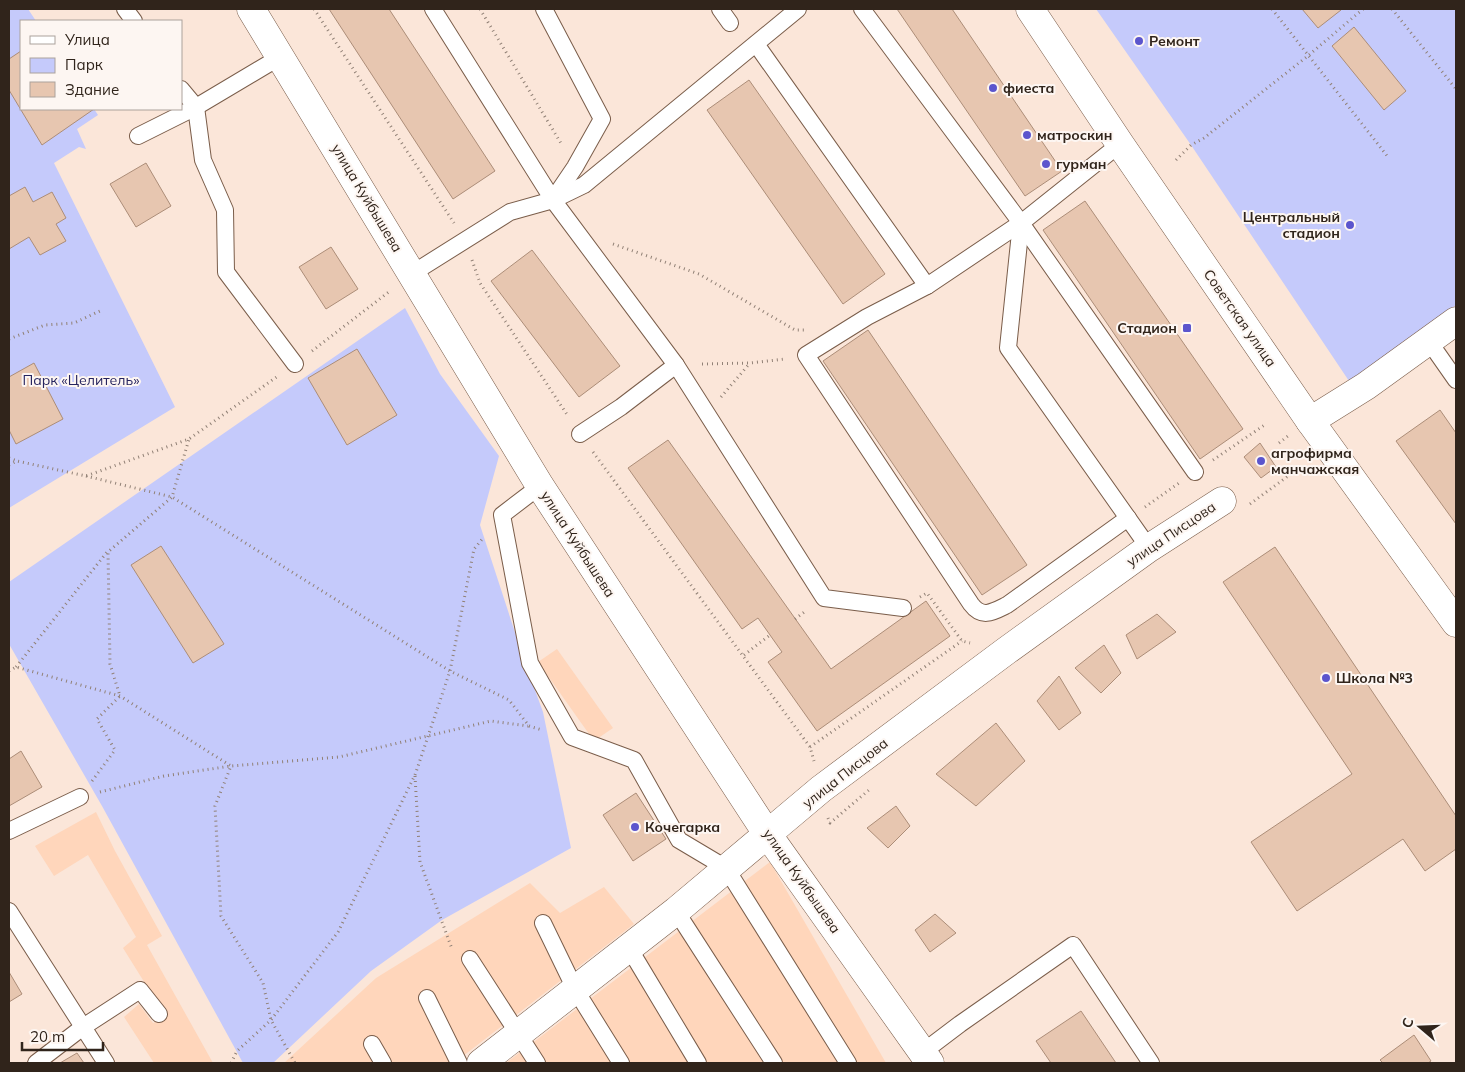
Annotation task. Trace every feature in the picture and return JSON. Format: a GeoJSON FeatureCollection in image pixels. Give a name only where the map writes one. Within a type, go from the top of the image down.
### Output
{"type":"FeatureCollection","features":[{"type":"Feature","properties":{"kind":"main road","name":"улица Куйбышева"},"geometry":{"type":"LineString","coordinates":[[251,9],[413,273],[540,486],[768,835],[926,1058]]}},
{"type":"Feature","properties":{"kind":"main road","name":"Советская улица"},"geometry":{"type":"LineString","coordinates":[[1030,9],[1310,421],[1456,623]]}},
{"type":"Feature","properties":{"kind":"main road"},"geometry":{"type":"LineString","coordinates":[[1310,421],[1366,386],[1456,321]]}},
{"type":"Feature","properties":{"kind":"main road","name":"улица Писцова"},"geometry":{"type":"LineString","coordinates":[[481,1063],[517,1033],[676,911],[821,789],[1006,651],[1149,548],[1222,500]]}},
{"type":"Feature","properties":{"kind":"lane"},"geometry":{"type":"LineString","coordinates":[[125,9],[133,20]]}},
{"type":"Feature","properties":{"kind":"lane"},"geometry":{"type":"LineString","coordinates":[[433,9],[553,200],[676,365],[824,598],[903,608]]}},
{"type":"Feature","properties":{"kind":"lane"},"geometry":{"type":"LineString","coordinates":[[544,9],[602,119],[575,167],[553,200]]}},
{"type":"Feature","properties":{"kind":"lane"},"geometry":{"type":"LineString","coordinates":[[720,9],[730,23]]}},
{"type":"Feature","properties":{"kind":"lane"},"geometry":{"type":"LineString","coordinates":[[413,273],[510,212],[553,200],[584,185],[798,9]]}},
{"type":"Feature","properties":{"kind":"lane"},"geometry":{"type":"LineString","coordinates":[[862,9],[1021,223],[1195,472]]}},
{"type":"Feature","properties":{"kind":"lane"},"geometry":{"type":"LineString","coordinates":[[756,44],[927,286]]}},
{"type":"Feature","properties":{"kind":"lane"},"geometry":{"type":"LineString","coordinates":[[138,136],[196,107],[280,57]]}},
{"type":"Feature","properties":{"kind":"lane"},"geometry":{"type":"LineString","coordinates":[[182,90],[196,107],[203,160],[225,210],[226,272],[294,364]]}},
{"type":"Feature","properties":{"kind":"lane"},"geometry":{"type":"LineString","coordinates":[[1120,144],[1021,223],[927,286],[866,317],[806,355],[971,604],[981,613],[988,614],[1006,604],[1128,518]]}},
{"type":"Feature","properties":{"kind":"lane"},"geometry":{"type":"LineString","coordinates":[[1021,223],[1008,348],[1149,548]]}},
{"type":"Feature","properties":{"kind":"lane"},"geometry":{"type":"LineString","coordinates":[[1428,340],[1456,380]]}},
{"type":"Feature","properties":{"kind":"lane"},"geometry":{"type":"LineString","coordinates":[[580,434],[621,407],[676,365]]}},
{"type":"Feature","properties":{"kind":"lane"},"geometry":{"type":"LineString","coordinates":[[540,486],[502,515],[530,663],[572,737],[634,760],[679,840],[726,868],[848,1063]]}},
{"type":"Feature","properties":{"kind":"lane"},"geometry":{"type":"LineString","coordinates":[[9,831],[80,797]]}},
{"type":"Feature","properties":{"kind":"lane"},"geometry":{"type":"LineString","coordinates":[[9,911],[106,1063]]}},
{"type":"Feature","properties":{"kind":"lane"},"geometry":{"type":"LineString","coordinates":[[676,911],[774,1063]]}},
{"type":"Feature","properties":{"kind":"lane"},"geometry":{"type":"LineString","coordinates":[[543,923],[575,989],[621,1063]]}},
{"type":"Feature","properties":{"kind":"lane"},"geometry":{"type":"LineString","coordinates":[[926,1058],[960,1024],[1073,945],[1151,1063]]}},
{"type":"Feature","properties":{"kind":"lane"},"geometry":{"type":"LineString","coordinates":[[629,948],[698,1063]]}},
{"type":"Feature","properties":{"kind":"lane"},"geometry":{"type":"LineString","coordinates":[[470,959],[537,1063]]}},
{"type":"Feature","properties":{"kind":"lane"},"geometry":{"type":"LineString","coordinates":[[36,1063],[83,1027],[140,990],[159,1014]]}},
{"type":"Feature","properties":{"kind":"lane"},"geometry":{"type":"LineString","coordinates":[[427,998],[459,1063]]}},
{"type":"Feature","properties":{"kind":"lane"},"geometry":{"type":"LineString","coordinates":[[372,1044],[383,1063]]}},
{"type":"Feature","properties":{"kind":"path"},"geometry":{"type":"LineString","coordinates":[[314,9],[466,240],[480,283],[580,434],[810,747],[962,641],[927,593]]}},
{"type":"Feature","properties":{"kind":"path"},"geometry":{"type":"LineString","coordinates":[[480,9],[575,167]]}},
{"type":"Feature","properties":{"kind":"path"},"geometry":{"type":"LineString","coordinates":[[1272,9],[1388,157]]}},
{"type":"Feature","properties":{"kind":"path"},"geometry":{"type":"LineString","coordinates":[[1176,160],[1191,145],[1204,138],[1309,55],[1363,9]]}},
{"type":"Feature","properties":{"kind":"path"},"geometry":{"type":"LineString","coordinates":[[1392,9],[1456,89]]}},
{"type":"Feature","properties":{"kind":"path"},"geometry":{"type":"LineString","coordinates":[[595,256],[612,243],[699,274],[795,330],[847,329]]}},
{"type":"Feature","properties":{"kind":"path"},"geometry":{"type":"LineString","coordinates":[[86,476],[189,439],[294,364],[413,273]]}},
{"type":"Feature","properties":{"kind":"path"},"geometry":{"type":"LineString","coordinates":[[9,339],[45,325],[74,323],[100,311]]}},
{"type":"Feature","properties":{"kind":"path"},"geometry":{"type":"LineString","coordinates":[[676,365],[750,363],[806,355]]}},
{"type":"Feature","properties":{"kind":"path"},"geometry":{"type":"LineString","coordinates":[[707,413],[750,363]]}},
{"type":"Feature","properties":{"kind":"path"},"geometry":{"type":"LineString","coordinates":[[9,671],[16,667],[108,552],[172,497],[189,439]]}},
{"type":"Feature","properties":{"kind":"path"},"geometry":{"type":"LineString","coordinates":[[9,458],[172,497],[450,671],[509,700],[529,726]]}},
{"type":"Feature","properties":{"kind":"path"},"geometry":{"type":"LineString","coordinates":[[9,466],[16,461]]}},
{"type":"Feature","properties":{"kind":"path"},"geometry":{"type":"LineString","coordinates":[[232,1063],[237,1051],[270,1020],[338,932],[415,775],[450,671],[474,549],[502,515]]}},
{"type":"Feature","properties":{"kind":"path"},"geometry":{"type":"LineString","coordinates":[[108,552],[110,664],[120,696]]}},
{"type":"Feature","properties":{"kind":"path"},"geometry":{"type":"LineString","coordinates":[[744,655],[770,635]]}},
{"type":"Feature","properties":{"kind":"path"},"geometry":{"type":"LineString","coordinates":[[16,667],[120,696],[231,766]]}},
{"type":"Feature","properties":{"kind":"path"},"geometry":{"type":"LineString","coordinates":[[80,797],[115,750],[97,719],[120,696]]}},
{"type":"Feature","properties":{"kind":"path"},"geometry":{"type":"LineString","coordinates":[[80,797],[164,776],[231,766],[339,757],[492,720],[529,726],[572,737]]}},
{"type":"Feature","properties":{"kind":"path"},"geometry":{"type":"LineString","coordinates":[[231,766],[215,806],[221,916],[263,983],[270,1020],[295,1063]]}},
{"type":"Feature","properties":{"kind":"path"},"geometry":{"type":"LineString","coordinates":[[415,775],[420,862],[454,955],[470,959]]}},
{"type":"Feature","properties":{"kind":"shaded area"},"geometry":{"type":"Polygon","coordinates":[[[557,649],[613,728],[594,741],[538,662],[557,649]]]}},
{"type":"Feature","properties":{"kind":"shaded area"},"geometry":{"type":"Polygon","coordinates":[[[96,812],[115,851],[162,936],[147,945],[213,1063],[154,1063],[124,1017],[139,1004],[153,1023],[166,1017],[123,948],[136,937],[88,855],[54,876],[35,846],[96,812]]]}},
{"type":"Feature","properties":{"kind":"shaded area"},"geometry":{"type":"Polygon","coordinates":[[[770,862],[886,1063],[506,1063],[770,862]]]}},
{"type":"Feature","properties":{"kind":"shaded area"},"geometry":{"type":"Polygon","coordinates":[[[530,883],[560,913],[604,887],[634,924],[454,1063],[284,1063],[376,978],[530,883]]]}},
{"type":"Feature","properties":{"kind":"green space","name":"Парк «Целитель»"},"geometry":{"type":"Polygon","coordinates":[[[9,9],[28,9],[35,20],[20,20],[20,110],[95,110],[98,115],[77,129],[86,149],[79,147],[54,163],[175,407],[9,508],[9,9]]]}},
{"type":"Feature","properties":{"kind":"green space","name":"Центральный стадион"},"geometry":{"type":"Polygon","coordinates":[[[1096,9],[1456,9],[1456,305],[1351,384],[1191,145],[1096,9]]]}},
{"type":"Feature","properties":{"kind":"green space"},"geometry":{"type":"Polygon","coordinates":[[[405,308],[440,374],[499,456],[480,525],[543,712],[571,848],[442,920],[371,971],[273,1063],[243,1063],[102,806],[9,644],[9,582],[405,308]]]}},
{"type":"Feature","properties":{"kind":"building"},"geometry":{"type":"Polygon","coordinates":[[[329,9],[389,9],[495,171],[453,199],[329,9]]]}},
{"type":"Feature","properties":{"kind":"building"},"geometry":{"type":"Polygon","coordinates":[[[897,9],[952,9],[1062,171],[1025,196],[897,9]]]}},
{"type":"Feature","properties":{"kind":"building"},"geometry":{"type":"Polygon","coordinates":[[[1302,9],[1339,9],[1341,10],[1318,28],[1302,9]]]}},
{"type":"Feature","properties":{"kind":"building"},"geometry":{"type":"Polygon","coordinates":[[[1354,27],[1406,91],[1384,110],[1332,46],[1354,27]]]}},
{"type":"Feature","properties":{"kind":"building"},"geometry":{"type":"Polygon","coordinates":[[[20,52],[20,108],[9,90],[9,59],[20,52]]]}},
{"type":"Feature","properties":{"kind":"building"},"geometry":{"type":"Polygon","coordinates":[[[749,80],[885,274],[843,304],[707,110],[749,80]]]}},
{"type":"Feature","properties":{"kind":"building"},"geometry":{"type":"Polygon","coordinates":[[[21,110],[93,110],[42,145],[21,110]]]}},
{"type":"Feature","properties":{"kind":"building"},"geometry":{"type":"Polygon","coordinates":[[[146,163],[171,206],[136,227],[110,184],[146,163]]]}},
{"type":"Feature","properties":{"kind":"building"},"geometry":{"type":"Polygon","coordinates":[[[25,187],[33,202],[52,192],[66,218],[56,224],[66,241],[40,255],[29,237],[9,249],[9,196],[25,187]]]}},
{"type":"Feature","properties":{"kind":"building"},"geometry":{"type":"Polygon","coordinates":[[[1085,201],[1243,429],[1200,459],[1043,230],[1085,201]]]}},
{"type":"Feature","properties":{"kind":"building"},"geometry":{"type":"Polygon","coordinates":[[[331,247],[358,289],[326,309],[299,267],[331,247]]]}},
{"type":"Feature","properties":{"kind":"building"},"geometry":{"type":"Polygon","coordinates":[[[532,250],[620,366],[579,397],[491,281],[532,250]]]}},
{"type":"Feature","properties":{"kind":"building"},"geometry":{"type":"Polygon","coordinates":[[[868,330],[1027,565],[982,595],[823,361],[868,330]]]}},
{"type":"Feature","properties":{"kind":"building"},"geometry":{"type":"Polygon","coordinates":[[[357,349],[397,415],[347,445],[308,378],[357,349]]]}},
{"type":"Feature","properties":{"kind":"building"},"geometry":{"type":"Polygon","coordinates":[[[34,363],[63,419],[16,444],[9,430],[9,377],[34,363]]]}},
{"type":"Feature","properties":{"kind":"building"},"geometry":{"type":"Polygon","coordinates":[[[1440,410],[1456,433],[1456,524],[1396,441],[1440,410]]]}},
{"type":"Feature","properties":{"kind":"building"},"geometry":{"type":"Polygon","coordinates":[[[668,440],[831,669],[926,601],[950,636],[817,731],[768,662],[782,652],[758,618],[742,629],[628,468],[668,440]]]}},
{"type":"Feature","properties":{"kind":"building"},"geometry":{"type":"Polygon","coordinates":[[[1260,443],[1276,467],[1261,478],[1244,457],[1260,443]]]}},
{"type":"Feature","properties":{"kind":"building"},"geometry":{"type":"Polygon","coordinates":[[[161,546],[224,644],[193,663],[131,565],[161,546]]]}},
{"type":"Feature","properties":{"kind":"building","name":"Школа №3"},"geometry":{"type":"Polygon","coordinates":[[[1275,547],[1456,816],[1456,849],[1425,871],[1403,839],[1297,911],[1251,842],[1352,774],[1223,582],[1275,547]]]}},
{"type":"Feature","properties":{"kind":"building"},"geometry":{"type":"Polygon","coordinates":[[[1157,614],[1176,632],[1137,659],[1126,635],[1157,614]]]}},
{"type":"Feature","properties":{"kind":"building"},"geometry":{"type":"Polygon","coordinates":[[[1104,645],[1121,673],[1101,693],[1075,668],[1104,645]]]}},
{"type":"Feature","properties":{"kind":"building"},"geometry":{"type":"Polygon","coordinates":[[[1059,676],[1081,713],[1059,730],[1037,701],[1059,676]]]}},
{"type":"Feature","properties":{"kind":"building"},"geometry":{"type":"Polygon","coordinates":[[[996,723],[1025,761],[976,806],[936,774],[996,723]]]}},
{"type":"Feature","properties":{"kind":"building"},"geometry":{"type":"Polygon","coordinates":[[[21,751],[42,787],[9,806],[9,759],[21,751]]]}},
{"type":"Feature","properties":{"kind":"building","name":"Кочегарка"},"geometry":{"type":"Polygon","coordinates":[[[636,793],[666,839],[633,861],[603,815],[636,793]]]}},
{"type":"Feature","properties":{"kind":"building"},"geometry":{"type":"Polygon","coordinates":[[[896,806],[910,826],[888,848],[867,828],[896,806]]]}},
{"type":"Feature","properties":{"kind":"building"},"geometry":{"type":"Polygon","coordinates":[[[935,914],[956,933],[930,952],[915,930],[935,914]]]}},
{"type":"Feature","properties":{"kind":"building"},"geometry":{"type":"Polygon","coordinates":[[[9,972],[22,994],[9,1002],[9,972]]]}},
{"type":"Feature","properties":{"kind":"building"},"geometry":{"type":"Polygon","coordinates":[[[1081,1011],[1116,1063],[1051,1063],[1036,1041],[1081,1011]]]}},
{"type":"Feature","properties":{"kind":"building"},"geometry":{"type":"Polygon","coordinates":[[[1414,1035],[1431,1061],[1428,1063],[1383,1063],[1380,1060],[1414,1035]]]}},
{"type":"Feature","properties":{"kind":"building"},"geometry":{"type":"Polygon","coordinates":[[[77,1053],[84,1063],[60,1063],[77,1053]]]}},
{"type":"Feature","properties":{"kind":"place","name":"Ремонт"},"geometry":{"type":"Point","coordinates":[1139,41]}},
{"type":"Feature","properties":{"kind":"place","name":"фиеста"},"geometry":{"type":"Point","coordinates":[993,88]}},
{"type":"Feature","properties":{"kind":"place","name":"матроскин"},"geometry":{"type":"Point","coordinates":[1027,135]}},
{"type":"Feature","properties":{"kind":"place","name":"гурман"},"geometry":{"type":"Point","coordinates":[1046,164]}},
{"type":"Feature","properties":{"kind":"place","name":"Центральный стадион"},"geometry":{"type":"Point","coordinates":[1350,225]}},
{"type":"Feature","properties":{"kind":"place","name":"Стадион"},"geometry":{"type":"Point","coordinates":[1187,328]}},
{"type":"Feature","properties":{"kind":"place","name":"агрофирма манчажская"},"geometry":{"type":"Point","coordinates":[1261,461]}},
{"type":"Feature","properties":{"kind":"place","name":"Школа №3"},"geometry":{"type":"Point","coordinates":[1326,678]}},
{"type":"Feature","properties":{"kind":"place","name":"Кочегарка"},"geometry":{"type":"Point","coordinates":[635,827]}}]}
